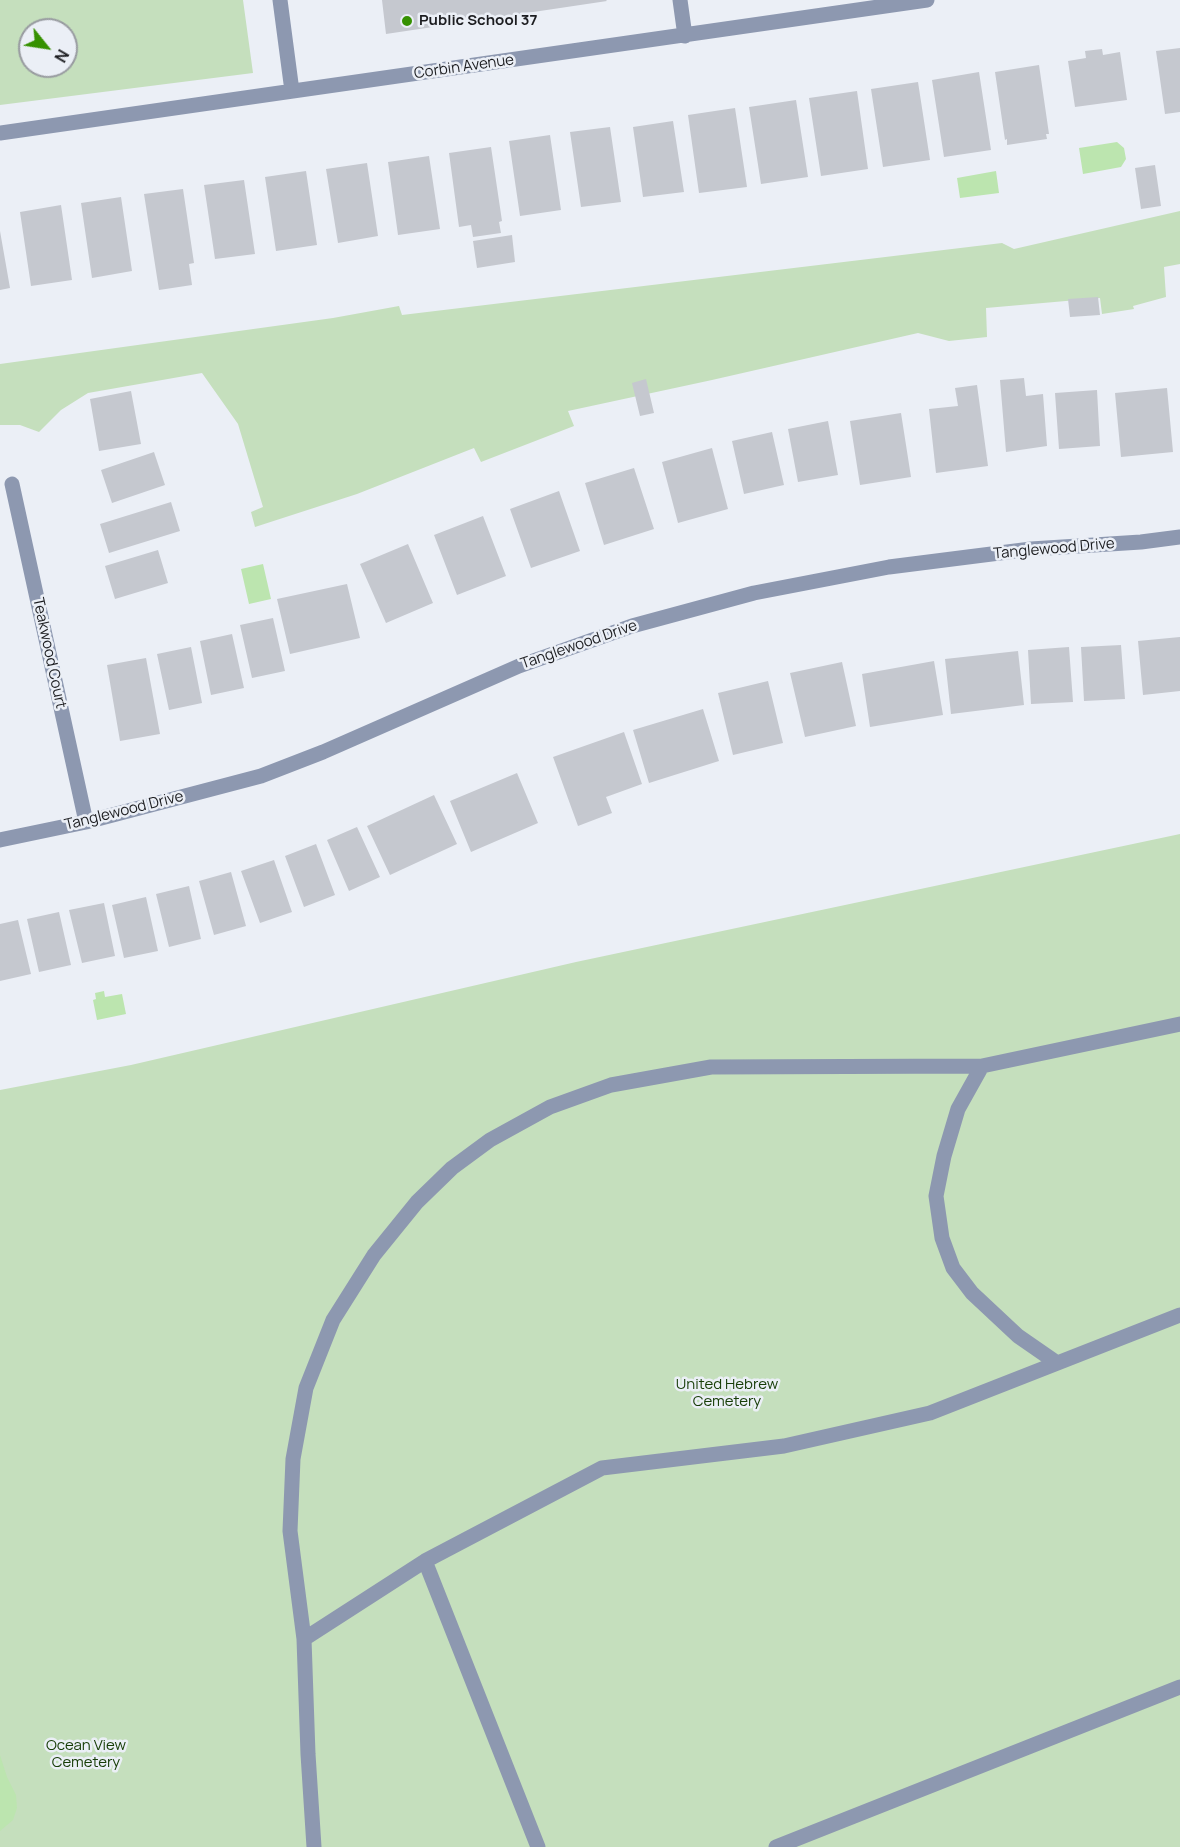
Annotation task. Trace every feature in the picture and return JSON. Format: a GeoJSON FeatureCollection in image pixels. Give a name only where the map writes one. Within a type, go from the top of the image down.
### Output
{"type":"FeatureCollection","features":[{"type":"Feature","properties":{"kind":"street"},"geometry":{"type":"LineString","coordinates":[[280,0],[292,92]]}},
{"type":"Feature","properties":{"kind":"street"},"geometry":{"type":"LineString","coordinates":[[680,0],[685,36]]}},
{"type":"Feature","properties":{"kind":"street","name":"Corbin Avenue"},"geometry":{"type":"LineString","coordinates":[[0,133],[927,0]]}},
{"type":"Feature","properties":{"kind":"street","name":"Teakwood Court"},"geometry":{"type":"LineString","coordinates":[[12,484],[86,822]]}},
{"type":"Feature","properties":{"kind":"street","name":"Tanglewood Drive"},"geometry":{"type":"LineString","coordinates":[[0,840],[86,822],[261,776],[323,752],[519,666],[632,626],[743,596],[889,567],[1031,549],[1141,542],[1180,537]]}},
{"type":"Feature","properties":{"kind":"street"},"geometry":{"type":"LineString","coordinates":[[314,1847],[304,1639],[290,1531],[293,1459],[306,1388],[333,1320],[374,1254],[417,1202],[453,1168],[490,1140],[550,1107],[610,1085],[711,1068],[982,1066],[1180,1024]]}},
{"type":"Feature","properties":{"kind":"street"},"geometry":{"type":"LineString","coordinates":[[982,1066],[958,1109],[944,1156],[936,1196],[942,1238],[953,1268],[972,1293],[1018,1336],[1057,1363]]}},
{"type":"Feature","properties":{"kind":"street"},"geometry":{"type":"LineString","coordinates":[[304,1639],[425,1561],[602,1468],[784,1446],[930,1413],[1180,1315]]}},
{"type":"Feature","properties":{"kind":"street"},"geometry":{"type":"LineString","coordinates":[[425,1561],[538,1847]]}},
{"type":"Feature","properties":{"kind":"street"},"geometry":{"type":"LineString","coordinates":[[776,1847],[1180,1687]]}},
{"type":"Feature","properties":{"kind":"green space"},"geometry":{"type":"Polygon","coordinates":[[[0,0],[243,0],[253,73],[0,105],[0,0]]]}},
{"type":"Feature","properties":{"kind":"green space"},"geometry":{"type":"Polygon","coordinates":[[[1180,211],[1180,264],[1164,267],[1166,297],[1133,306],[1134,309],[1102,314],[1100,298],[986,308],[987,337],[949,341],[918,333],[568,411],[574,426],[481,462],[474,448],[357,494],[255,527],[251,512],[263,507],[238,424],[202,373],[88,393],[61,410],[39,432],[20,425],[0,425],[0,364],[333,318],[399,306],[402,315],[1002,243],[1014,249],[1180,211]]]}},
{"type":"Feature","properties":{"kind":"green space","name":"United Hebrew Cemetery"},"geometry":{"type":"Polygon","coordinates":[[[1180,834],[1180,1847],[0,1847],[0,1090],[131,1065],[576,962],[1180,834]]]}},
{"type":"Feature","properties":{"kind":"shaded area"},"geometry":{"type":"Polygon","coordinates":[[[1117,142],[1124,148],[1126,159],[1121,167],[1083,174],[1079,148],[1117,142]]]}},
{"type":"Feature","properties":{"kind":"shaded area"},"geometry":{"type":"Polygon","coordinates":[[[996,171],[999,193],[960,198],[957,178],[996,171]]]}},
{"type":"Feature","properties":{"kind":"shaded area"},"geometry":{"type":"Polygon","coordinates":[[[263,564],[271,599],[249,604],[241,569],[263,564]]]}},
{"type":"Feature","properties":{"kind":"shaded area"},"geometry":{"type":"Polygon","coordinates":[[[104,991],[105,997],[122,994],[126,1014],[97,1020],[93,1000],[96,999],[95,993],[104,991]]]}},
{"type":"Feature","properties":{"kind":"shaded area"},"geometry":{"type":"Polygon","coordinates":[[[0,1755],[16,1795],[17,1808],[13,1820],[0,1831],[0,1755]]]}},
{"type":"Feature","properties":{"kind":"building","name":"Public School 37"},"geometry":{"type":"Polygon","coordinates":[[[382,0],[606,0],[607,1],[386,34],[382,0]]]}},
{"type":"Feature","properties":{"kind":"building"},"geometry":{"type":"Polygon","coordinates":[[[1180,48],[1180,112],[1165,114],[1156,51],[1180,48]]]}},
{"type":"Feature","properties":{"kind":"building"},"geometry":{"type":"Polygon","coordinates":[[[1102,49],[1103,55],[1120,52],[1127,100],[1075,107],[1068,61],[1086,58],[1085,51],[1102,49]]]}},
{"type":"Feature","properties":{"kind":"building"},"geometry":{"type":"Polygon","coordinates":[[[1039,65],[1049,134],[1046,134],[1047,139],[1007,145],[995,72],[1039,65]]]}},
{"type":"Feature","properties":{"kind":"building"},"geometry":{"type":"Polygon","coordinates":[[[979,72],[991,150],[944,157],[932,80],[979,72]]]}},
{"type":"Feature","properties":{"kind":"building"},"geometry":{"type":"Polygon","coordinates":[[[918,82],[930,160],[883,167],[871,89],[918,82]]]}},
{"type":"Feature","properties":{"kind":"building"},"geometry":{"type":"Polygon","coordinates":[[[857,91],[868,169],[821,176],[809,98],[857,91]]]}},
{"type":"Feature","properties":{"kind":"building"},"geometry":{"type":"Polygon","coordinates":[[[796,100],[808,177],[761,184],[749,107],[796,100]]]}},
{"type":"Feature","properties":{"kind":"building"},"geometry":{"type":"Polygon","coordinates":[[[735,108],[747,187],[699,193],[688,115],[735,108]]]}},
{"type":"Feature","properties":{"kind":"building"},"geometry":{"type":"Polygon","coordinates":[[[673,121],[684,192],[643,197],[633,127],[673,121]]]}},
{"type":"Feature","properties":{"kind":"building"},"geometry":{"type":"Polygon","coordinates":[[[610,127],[621,202],[581,207],[570,132],[610,127]]]}},
{"type":"Feature","properties":{"kind":"building"},"geometry":{"type":"Polygon","coordinates":[[[550,135],[561,210],[520,216],[509,141],[550,135]]]}},
{"type":"Feature","properties":{"kind":"building"},"geometry":{"type":"Polygon","coordinates":[[[491,147],[502,221],[499,222],[501,233],[473,237],[471,225],[459,227],[449,153],[491,147]]]}},
{"type":"Feature","properties":{"kind":"building"},"geometry":{"type":"Polygon","coordinates":[[[429,156],[440,229],[398,235],[388,162],[429,156]]]}},
{"type":"Feature","properties":{"kind":"building"},"geometry":{"type":"Polygon","coordinates":[[[367,163],[378,236],[338,243],[326,169],[367,163]]]}},
{"type":"Feature","properties":{"kind":"building"},"geometry":{"type":"Polygon","coordinates":[[[1155,165],[1161,206],[1141,209],[1135,168],[1155,165]]]}},
{"type":"Feature","properties":{"kind":"building"},"geometry":{"type":"Polygon","coordinates":[[[306,171],[317,245],[276,251],[265,177],[306,171]]]}},
{"type":"Feature","properties":{"kind":"building"},"geometry":{"type":"Polygon","coordinates":[[[244,180],[255,254],[215,259],[204,185],[244,180]]]}},
{"type":"Feature","properties":{"kind":"building"},"geometry":{"type":"Polygon","coordinates":[[[183,189],[194,263],[189,264],[192,285],[159,290],[144,194],[183,189]]]}},
{"type":"Feature","properties":{"kind":"building"},"geometry":{"type":"Polygon","coordinates":[[[121,197],[132,271],[92,278],[81,203],[121,197]]]}},
{"type":"Feature","properties":{"kind":"building"},"geometry":{"type":"Polygon","coordinates":[[[61,205],[72,280],[31,286],[20,212],[61,205]]]}},
{"type":"Feature","properties":{"kind":"building"},"geometry":{"type":"Polygon","coordinates":[[[0,231],[10,288],[0,290],[0,231]]]}},
{"type":"Feature","properties":{"kind":"building"},"geometry":{"type":"Polygon","coordinates":[[[512,235],[515,262],[477,268],[473,241],[512,235]]]}},
{"type":"Feature","properties":{"kind":"building"},"geometry":{"type":"Polygon","coordinates":[[[1098,297],[1100,315],[1070,317],[1068,299],[1098,297]]]}},
{"type":"Feature","properties":{"kind":"building"},"geometry":{"type":"Polygon","coordinates":[[[1024,378],[1026,396],[1043,394],[1047,446],[1006,452],[1000,380],[1024,378]]]}},
{"type":"Feature","properties":{"kind":"building"},"geometry":{"type":"Polygon","coordinates":[[[646,379],[654,413],[640,416],[632,383],[646,379]]]}},
{"type":"Feature","properties":{"kind":"building"},"geometry":{"type":"Polygon","coordinates":[[[977,385],[988,466],[936,473],[929,409],[958,406],[955,388],[977,385]]]}},
{"type":"Feature","properties":{"kind":"building"},"geometry":{"type":"Polygon","coordinates":[[[1167,388],[1173,452],[1121,457],[1115,393],[1167,388]]]}},
{"type":"Feature","properties":{"kind":"building"},"geometry":{"type":"Polygon","coordinates":[[[1097,390],[1100,446],[1059,449],[1055,393],[1097,390]]]}},
{"type":"Feature","properties":{"kind":"building"},"geometry":{"type":"Polygon","coordinates":[[[131,391],[141,444],[99,451],[90,399],[131,391]]]}},
{"type":"Feature","properties":{"kind":"building"},"geometry":{"type":"Polygon","coordinates":[[[901,413],[911,477],[860,485],[850,421],[901,413]]]}},
{"type":"Feature","properties":{"kind":"building"},"geometry":{"type":"Polygon","coordinates":[[[828,421],[838,475],[798,482],[788,429],[828,421]]]}},
{"type":"Feature","properties":{"kind":"building"},"geometry":{"type":"Polygon","coordinates":[[[772,432],[784,485],[744,494],[732,441],[772,432]]]}},
{"type":"Feature","properties":{"kind":"building"},"geometry":{"type":"Polygon","coordinates":[[[712,448],[728,509],[678,523],[662,462],[712,448]]]}},
{"type":"Feature","properties":{"kind":"building"},"geometry":{"type":"Polygon","coordinates":[[[154,452],[165,485],[112,503],[101,470],[154,452]]]}},
{"type":"Feature","properties":{"kind":"building"},"geometry":{"type":"Polygon","coordinates":[[[634,468],[654,529],[604,545],[585,483],[634,468]]]}},
{"type":"Feature","properties":{"kind":"building"},"geometry":{"type":"Polygon","coordinates":[[[559,491],[580,551],[531,568],[510,509],[559,491]]]}},
{"type":"Feature","properties":{"kind":"building"},"geometry":{"type":"Polygon","coordinates":[[[171,502],[180,531],[109,553],[100,524],[171,502]]]}},
{"type":"Feature","properties":{"kind":"building"},"geometry":{"type":"Polygon","coordinates":[[[483,516],[506,576],[457,595],[434,535],[483,516]]]}},
{"type":"Feature","properties":{"kind":"building"},"geometry":{"type":"Polygon","coordinates":[[[408,544],[433,603],[386,623],[360,564],[408,544]]]}},
{"type":"Feature","properties":{"kind":"building"},"geometry":{"type":"Polygon","coordinates":[[[158,550],[168,583],[115,599],[105,566],[158,550]]]}},
{"type":"Feature","properties":{"kind":"building"},"geometry":{"type":"Polygon","coordinates":[[[347,584],[360,638],[290,654],[277,599],[347,584]]]}},
{"type":"Feature","properties":{"kind":"building"},"geometry":{"type":"Polygon","coordinates":[[[273,618],[285,671],[252,678],[240,625],[273,618]]]}},
{"type":"Feature","properties":{"kind":"building"},"geometry":{"type":"Polygon","coordinates":[[[232,634],[244,688],[211,695],[200,641],[232,634]]]}},
{"type":"Feature","properties":{"kind":"building"},"geometry":{"type":"Polygon","coordinates":[[[1180,637],[1180,691],[1143,695],[1138,641],[1180,637]]]}},
{"type":"Feature","properties":{"kind":"building"},"geometry":{"type":"Polygon","coordinates":[[[1121,645],[1125,699],[1084,701],[1081,647],[1121,645]]]}},
{"type":"Feature","properties":{"kind":"building"},"geometry":{"type":"Polygon","coordinates":[[[191,647],[202,703],[169,710],[157,654],[191,647]]]}},
{"type":"Feature","properties":{"kind":"building"},"geometry":{"type":"Polygon","coordinates":[[[1069,647],[1073,702],[1031,704],[1028,650],[1069,647]]]}},
{"type":"Feature","properties":{"kind":"building"},"geometry":{"type":"Polygon","coordinates":[[[1018,651],[1024,705],[951,714],[945,659],[1018,651]]]}},
{"type":"Feature","properties":{"kind":"building"},"geometry":{"type":"Polygon","coordinates":[[[146,658],[160,734],[120,741],[107,665],[146,658]]]}},
{"type":"Feature","properties":{"kind":"building"},"geometry":{"type":"Polygon","coordinates":[[[934,661],[943,715],[870,727],[862,674],[934,661]]]}},
{"type":"Feature","properties":{"kind":"building"},"geometry":{"type":"Polygon","coordinates":[[[842,662],[856,726],[805,737],[790,673],[842,662]]]}},
{"type":"Feature","properties":{"kind":"building"},"geometry":{"type":"Polygon","coordinates":[[[768,681],[783,743],[733,755],[718,693],[768,681]]]}},
{"type":"Feature","properties":{"kind":"building"},"geometry":{"type":"Polygon","coordinates":[[[703,709],[719,761],[649,783],[633,730],[703,709]]]}},
{"type":"Feature","properties":{"kind":"building"},"geometry":{"type":"Polygon","coordinates":[[[624,732],[642,784],[606,797],[612,813],[578,826],[553,757],[624,732]]]}},
{"type":"Feature","properties":{"kind":"building"},"geometry":{"type":"Polygon","coordinates":[[[517,773],[538,823],[471,852],[450,801],[517,773]]]}},
{"type":"Feature","properties":{"kind":"building"},"geometry":{"type":"Polygon","coordinates":[[[434,795],[457,844],[390,875],[367,826],[434,795]]]}},
{"type":"Feature","properties":{"kind":"building"},"geometry":{"type":"Polygon","coordinates":[[[357,827],[380,877],[349,891],[327,840],[357,827]]]}},
{"type":"Feature","properties":{"kind":"building"},"geometry":{"type":"Polygon","coordinates":[[[316,844],[335,895],[304,907],[285,856],[316,844]]]}},
{"type":"Feature","properties":{"kind":"building"},"geometry":{"type":"Polygon","coordinates":[[[274,860],[292,912],[260,923],[241,871],[274,860]]]}},
{"type":"Feature","properties":{"kind":"building"},"geometry":{"type":"Polygon","coordinates":[[[231,872],[246,926],[214,935],[199,881],[231,872]]]}},
{"type":"Feature","properties":{"kind":"building"},"geometry":{"type":"Polygon","coordinates":[[[189,886],[201,939],[169,947],[156,894],[189,886]]]}},
{"type":"Feature","properties":{"kind":"building"},"geometry":{"type":"Polygon","coordinates":[[[146,897],[158,951],[124,958],[112,905],[146,897]]]}},
{"type":"Feature","properties":{"kind":"building"},"geometry":{"type":"Polygon","coordinates":[[[104,903],[115,956],[82,963],[69,910],[104,903]]]}},
{"type":"Feature","properties":{"kind":"building"},"geometry":{"type":"Polygon","coordinates":[[[59,912],[71,965],[39,972],[27,919],[59,912]]]}},
{"type":"Feature","properties":{"kind":"building"},"geometry":{"type":"Polygon","coordinates":[[[18,920],[31,974],[0,981],[0,924],[18,920]]]}},
{"type":"Feature","properties":{"kind":"place","name":"Public School 37"},"geometry":{"type":"Point","coordinates":[407,21]}},
{"type":"Feature","properties":{"kind":"park label","name":"Ocean View Cemetery"},"geometry":{"type":"Point","coordinates":[86,1754]}}]}
